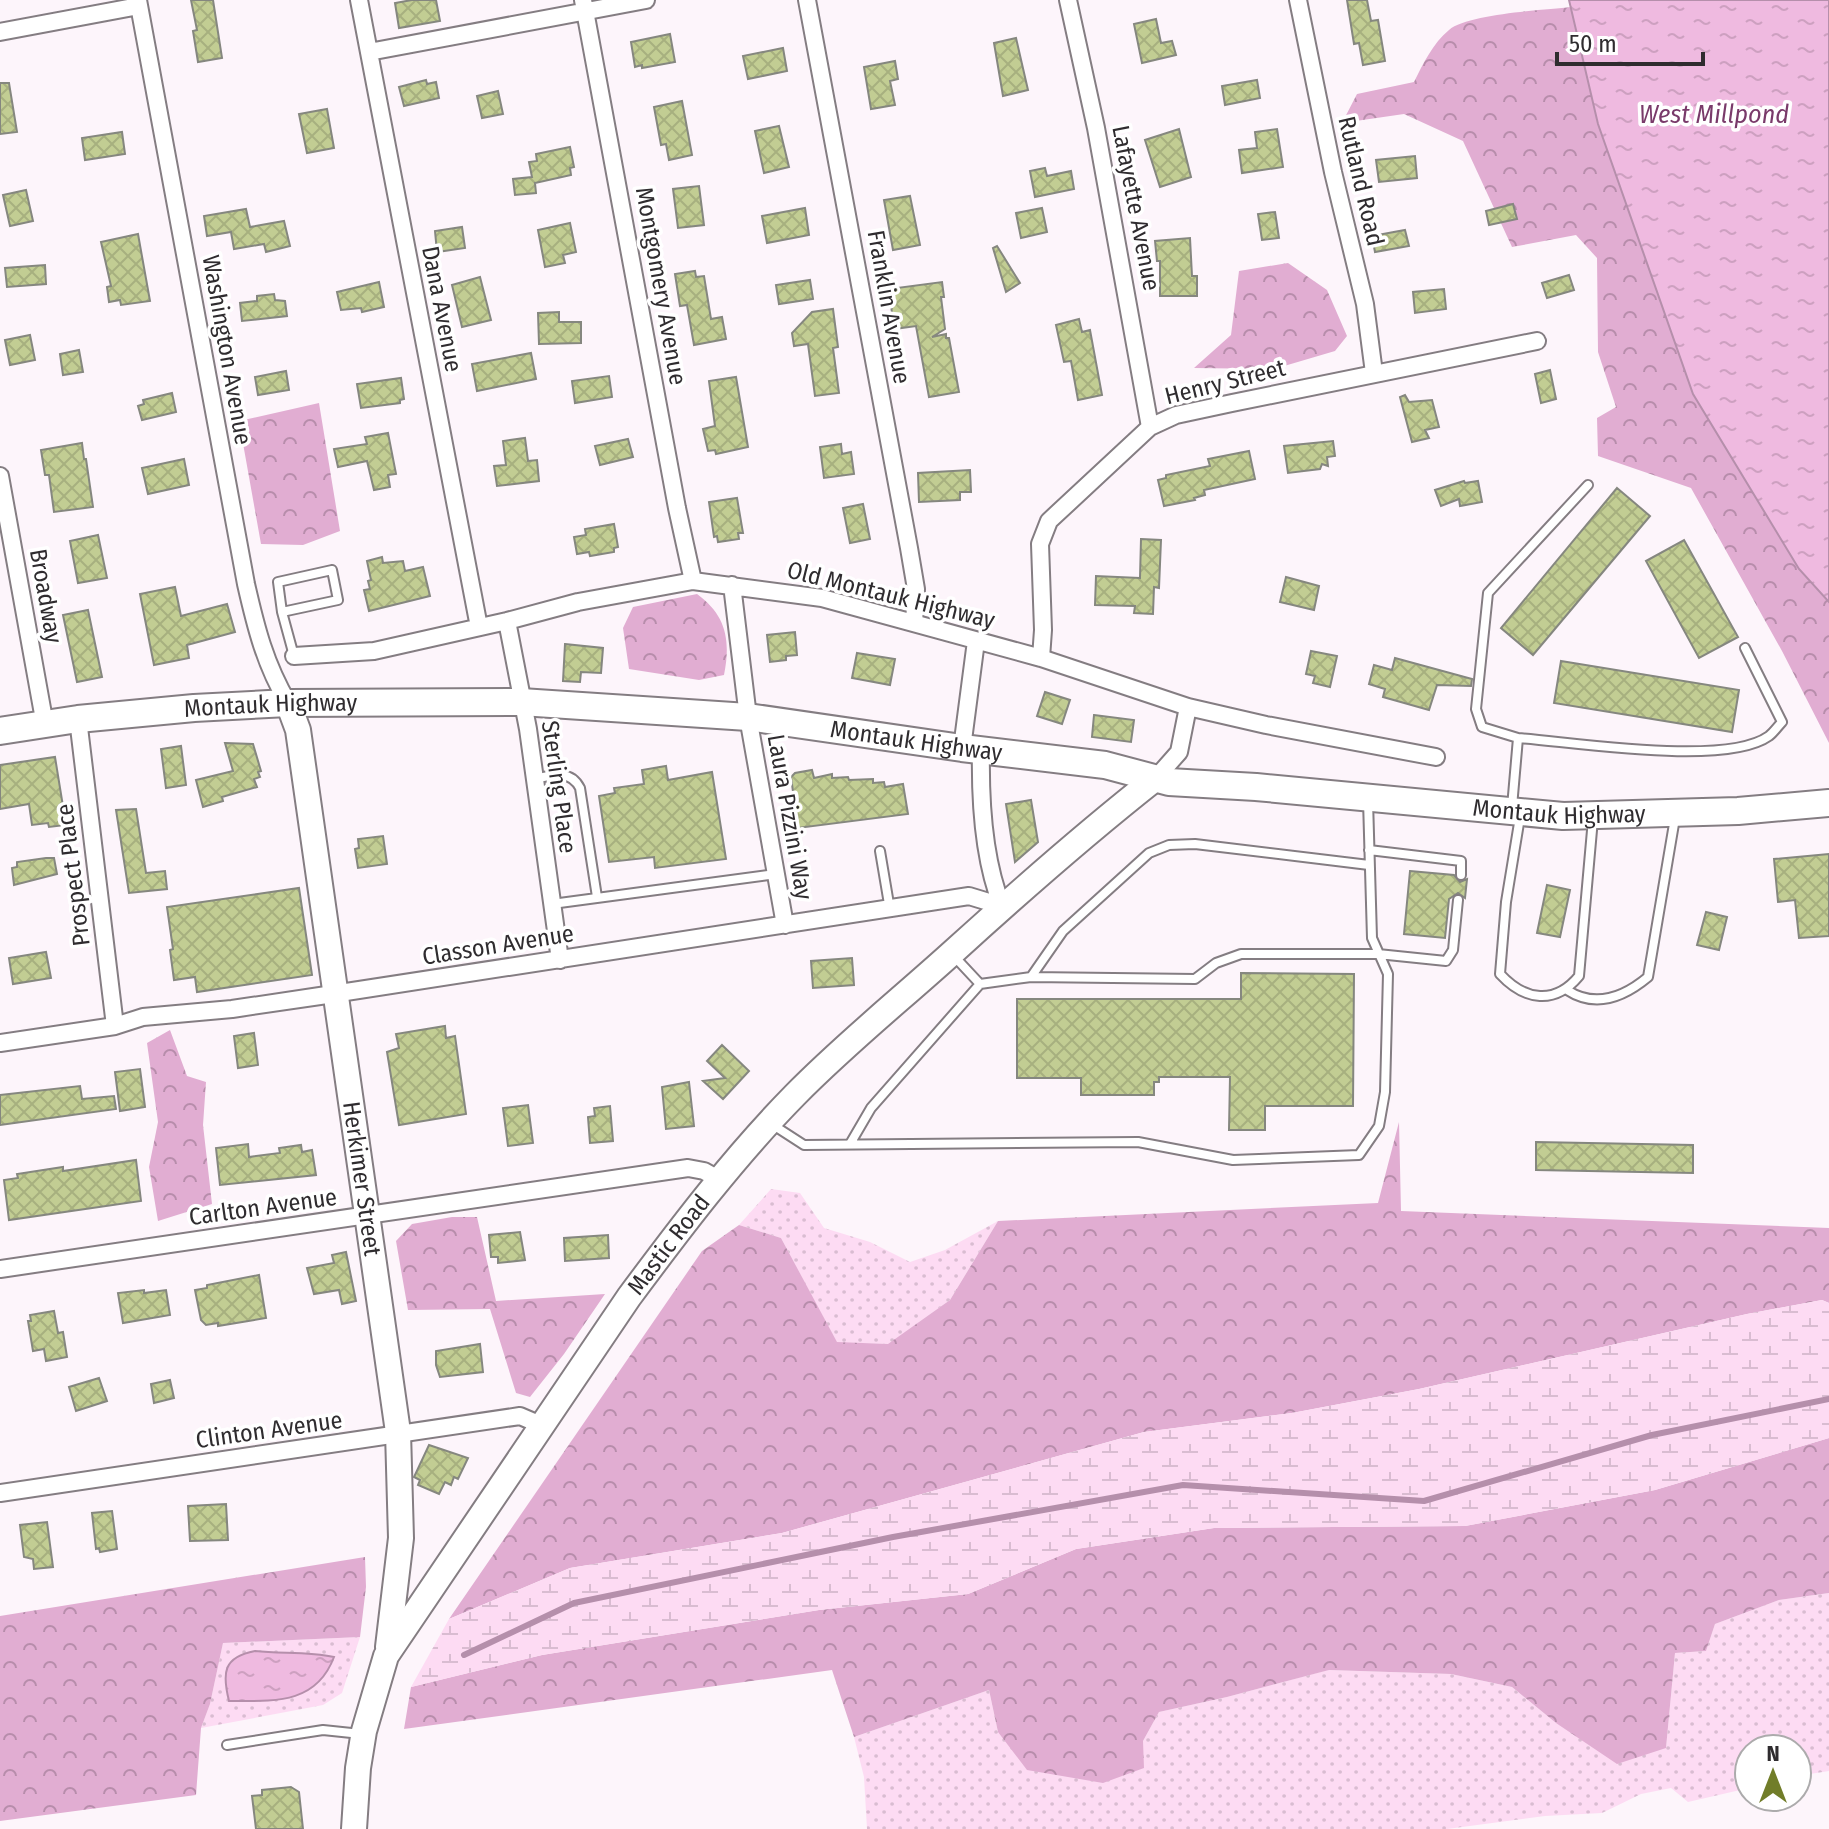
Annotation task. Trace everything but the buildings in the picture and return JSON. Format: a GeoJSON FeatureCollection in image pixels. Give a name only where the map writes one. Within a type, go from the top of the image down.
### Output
{"type":"FeatureCollection","features":[{"type":"Feature","properties":{"kind":"main road","name":"Montauk Highway"},"geometry":{"type":"LineString","coordinates":[[0,731],[78,719],[288,703],[521,702],[748,717],[1105,765],[1169,782],[1563,816],[1738,811],[1829,803]]}},
{"type":"Feature","properties":{"kind":"main road","name":"Herkimer Street"},"geometry":{"type":"LineString","coordinates":[[288,703],[298,730],[398,1432],[401,1538],[386,1656]]}},
{"type":"Feature","properties":{"kind":"main road","name":"Mastic Road"},"geometry":{"type":"LineString","coordinates":[[354,1829],[358,1768],[364,1734],[386,1656],[629,1297],[720,1180],[770,1122],[847,1045],[1002,906],[1156,778]]}},
{"type":"Feature","properties":{"kind":"street","name":"Dana Avenue"},"geometry":{"type":"LineString","coordinates":[[359,0],[479,627]]}},
{"type":"Feature","properties":{"kind":"street"},"geometry":{"type":"LineString","coordinates":[[369,52],[584,5],[646,0]]}},
{"type":"Feature","properties":{"kind":"street","name":"Franklin Avenue"},"geometry":{"type":"LineString","coordinates":[[807,0],[909,548],[916,589],[914,623]]}},
{"type":"Feature","properties":{"kind":"street","name":"Lafayette Avenue"},"geometry":{"type":"LineString","coordinates":[[1068,0],[1096,128],[1150,427]]}},
{"type":"Feature","properties":{"kind":"street","name":"Rutland Road"},"geometry":{"type":"LineString","coordinates":[[1298,0],[1330,157],[1365,304],[1374,373]]}},
{"type":"Feature","properties":{"kind":"street"},"geometry":{"type":"LineString","coordinates":[[0,32],[138,3]]}},
{"type":"Feature","properties":{"kind":"street","name":"Washington Avenue"},"geometry":{"type":"LineString","coordinates":[[138,3],[246,584],[267,665],[288,703]]}},
{"type":"Feature","properties":{"kind":"street","name":"Montgomery Avenue"},"geometry":{"type":"LineString","coordinates":[[584,5],[693,581]]}},
{"type":"Feature","properties":{"kind":"street","name":"Henry Street"},"geometry":{"type":"LineString","coordinates":[[1041,658],[1043,600],[1040,544],[1049,521],[1150,427],[1176,415],[1537,341]]}},
{"type":"Feature","properties":{"kind":"street","name":"Broadway"},"geometry":{"type":"LineString","coordinates":[[0,476],[45,725]]}},
{"type":"Feature","properties":{"kind":"street","name":"Old Montauk Highway"},"geometry":{"type":"LineString","coordinates":[[294,656],[374,651],[578,602],[693,581],[822,598],[1041,658],[1188,707],[1436,757]]}},
{"type":"Feature","properties":{"kind":"street"},"geometry":{"type":"LineString","coordinates":[[732,585],[748,717]]}},
{"type":"Feature","properties":{"kind":"street","name":"Sterling Place"},"geometry":{"type":"LineString","coordinates":[[507,621],[528,729],[560,960]]}},
{"type":"Feature","properties":{"kind":"street"},"geometry":{"type":"LineString","coordinates":[[976,641],[971,749],[980,778],[991,878],[1002,906]]}},
{"type":"Feature","properties":{"kind":"street"},"geometry":{"type":"LineString","coordinates":[[1156,778],[1179,752],[1188,707]]}},
{"type":"Feature","properties":{"kind":"street","name":"Laura Pizzini Way"},"geometry":{"type":"LineString","coordinates":[[748,717],[785,925]]}},
{"type":"Feature","properties":{"kind":"street","name":"Prospect Place"},"geometry":{"type":"LineString","coordinates":[[78,719],[115,1026]]}},
{"type":"Feature","properties":{"kind":"street","name":"Classon Avenue"},"geometry":{"type":"LineString","coordinates":[[0,1043],[115,1026],[143,1017],[232,1009],[969,896],[1002,906]]}},
{"type":"Feature","properties":{"kind":"street","name":"Carlton Avenue"},"geometry":{"type":"LineString","coordinates":[[0,1269],[688,1168],[704,1171],[720,1180]]}},
{"type":"Feature","properties":{"kind":"street","name":"Clinton Avenue"},"geometry":{"type":"LineString","coordinates":[[0,1493],[520,1416],[541,1425]]}},
{"type":"Feature","properties":{"kind":"lane"},"geometry":{"type":"LineString","coordinates":[[1588,485],[1488,593],[1476,709],[1482,727],[1518,738],[1699,753],[1735,748],[1769,736],[1782,722],[1745,648]]}},
{"type":"Feature","properties":{"kind":"lane"},"geometry":{"type":"LineString","coordinates":[[282,612],[338,600],[332,570],[278,582],[282,612],[294,656]]}},
{"type":"Feature","properties":{"kind":"lane"},"geometry":{"type":"LineString","coordinates":[[1518,738],[1516,812],[1500,974],[1511,985],[1527,993],[1554,996],[1567,990],[1579,976],[1593,815]]}},
{"type":"Feature","properties":{"kind":"lane"},"geometry":{"type":"LineString","coordinates":[[533,779],[566,774],[575,779],[580,788],[597,897]]}},
{"type":"Feature","properties":{"kind":"lane"},"geometry":{"type":"LineString","coordinates":[[770,1122],[804,1145],[1138,1142],[1233,1160],[1359,1155],[1379,1126],[1385,1092],[1388,974],[1372,938],[1368,798]]}},
{"type":"Feature","properties":{"kind":"lane"},"geometry":{"type":"LineString","coordinates":[[1567,990],[1592,1000],[1618,998],[1648,977],[1675,813]]}},
{"type":"Feature","properties":{"kind":"lane"},"geometry":{"type":"LineString","coordinates":[[1031,977],[1044,955],[1077,917],[1149,853],[1169,845],[1195,844],[1369,865]]}},
{"type":"Feature","properties":{"kind":"lane"},"geometry":{"type":"LineString","coordinates":[[1369,850],[1461,861],[1461,875]]}},
{"type":"Feature","properties":{"kind":"lane"},"geometry":{"type":"LineString","coordinates":[[880,851],[890,910]]}},
{"type":"Feature","properties":{"kind":"lane"},"geometry":{"type":"LineString","coordinates":[[552,904],[776,874]]}},
{"type":"Feature","properties":{"kind":"lane"},"geometry":{"type":"LineString","coordinates":[[850,1144],[871,1108],[980,984],[1031,977],[1195,979],[1216,963],[1241,954],[1378,954],[1446,961],[1453,950],[1458,900]]}},
{"type":"Feature","properties":{"kind":"lane"},"geometry":{"type":"LineString","coordinates":[[952,953],[980,984]]}},
{"type":"Feature","properties":{"kind":"lane"},"geometry":{"type":"LineString","coordinates":[[227,1745],[323,1730],[364,1734]]}},
{"type":"Feature","properties":{"kind":"green space"},"geometry":{"type":"Polygon","coordinates":[[[1571,7],[1598,124],[1693,394],[1799,568],[1829,602],[1829,743],[1782,651],[1691,488],[1598,456],[1597,418],[1616,407],[1598,352],[1597,258],[1576,235],[1512,247],[1463,141],[1404,114],[1342,123],[1357,94],[1414,82],[1429,54],[1449,30],[1472,20],[1571,7]]]}},
{"type":"Feature","properties":{"kind":"green space"},"geometry":{"type":"Polygon","coordinates":[[[1288,263],[1327,290],[1347,336],[1335,351],[1274,369],[1194,368],[1231,335],[1239,271],[1288,263]]]}},
{"type":"Feature","properties":{"kind":"green space"},"geometry":{"type":"Polygon","coordinates":[[[319,403],[340,531],[303,545],[261,544],[239,421],[319,403]]]}},
{"type":"Feature","properties":{"kind":"green space"},"geometry":{"type":"Polygon","coordinates":[[[697,594],[714,611],[724,629],[727,651],[724,675],[699,680],[629,669],[623,628],[633,607],[697,594]]]}},
{"type":"Feature","properties":{"kind":"green space"},"geometry":{"type":"Polygon","coordinates":[[[170,1030],[187,1076],[206,1082],[203,1125],[212,1204],[158,1221],[149,1167],[158,1122],[147,1043],[170,1030]]]}},
{"type":"Feature","properties":{"kind":"green space"},"geometry":{"type":"Polygon","coordinates":[[[1399,1122],[1401,1211],[1829,1228],[1829,1303],[1822,1300],[1747,1314],[1419,1389],[1292,1413],[1144,1432],[782,1533],[570,1568],[449,1619],[702,1251],[739,1225],[781,1238],[837,1342],[888,1344],[950,1300],[998,1221],[1378,1203],[1399,1122]]]}},
{"type":"Feature","properties":{"kind":"green space"},"geometry":{"type":"Polygon","coordinates":[[[771,1189],[800,1193],[824,1228],[870,1242],[910,1262],[945,1250],[998,1221],[950,1300],[889,1344],[837,1343],[781,1238],[739,1225],[771,1189]]]}},
{"type":"Feature","properties":{"kind":"green space"},"geometry":{"type":"Polygon","coordinates":[[[452,1217],[477,1217],[496,1301],[605,1294],[530,1397],[516,1393],[490,1309],[408,1310],[396,1241],[412,1224],[452,1217]]]}},
{"type":"Feature","properties":{"kind":"green space"},"geometry":{"type":"Polygon","coordinates":[[[1822,1300],[1829,1303],[1829,1438],[1655,1490],[1465,1526],[1214,1528],[1076,1549],[968,1594],[819,1610],[542,1655],[411,1687],[449,1619],[570,1568],[782,1533],[1144,1432],[1292,1413],[1419,1389],[1747,1314],[1822,1300]]]}},
{"type":"Feature","properties":{"kind":"green space"},"geometry":{"type":"Polygon","coordinates":[[[1829,1438],[1829,1593],[1779,1600],[1715,1624],[1706,1651],[1675,1653],[1666,1748],[1617,1764],[1556,1723],[1512,1687],[1451,1674],[1329,1670],[1159,1712],[1143,1741],[1144,1768],[1103,1783],[1027,1770],[998,1732],[989,1690],[854,1737],[832,1670],[404,1729],[411,1687],[542,1655],[819,1610],[968,1594],[1076,1549],[1214,1528],[1465,1526],[1655,1490],[1829,1438]]]}},
{"type":"Feature","properties":{"kind":"green space"},"geometry":{"type":"Polygon","coordinates":[[[365,1557],[366,1587],[360,1637],[223,1643],[210,1704],[201,1728],[196,1795],[0,1821],[0,1616],[365,1557]]]}},
{"type":"Feature","properties":{"kind":"green space"},"geometry":{"type":"Polygon","coordinates":[[[1829,1593],[1829,1771],[1813,1774],[1813,1733],[1733,1733],[1733,1792],[1688,1802],[1671,1788],[1641,1794],[1602,1813],[1545,1816],[1447,1829],[867,1829],[864,1777],[854,1737],[989,1690],[998,1732],[1143,1741],[1159,1712],[1328,1670],[1451,1674],[1512,1687],[1556,1723],[1666,1748],[1675,1653],[1706,1651],[1715,1624],[1779,1600],[1829,1593]]]}},
{"type":"Feature","properties":{"kind":"green space"},"geometry":{"type":"Polygon","coordinates":[[[360,1637],[342,1693],[323,1705],[201,1728],[210,1704],[223,1643],[360,1637]]]}},
{"type":"Feature","properties":{"kind":"water","name":"West Millpond"},"geometry":{"type":"Polygon","coordinates":[[[1569,0],[1829,0],[1829,602],[1799,569],[1693,394],[1598,124],[1569,0]]]}},
{"type":"Feature","properties":{"kind":"water"},"geometry":{"type":"Polygon","coordinates":[[[255,1651],[334,1657],[326,1673],[304,1692],[277,1700],[229,1701],[227,1668],[236,1657],[255,1651]]]}},
{"type":"Feature","properties":{"kind":"waterway"},"geometry":{"type":"LineString","coordinates":[[464,1655],[574,1603],[893,1537],[1183,1485],[1424,1501],[1652,1435],[1829,1399]]}}]}
